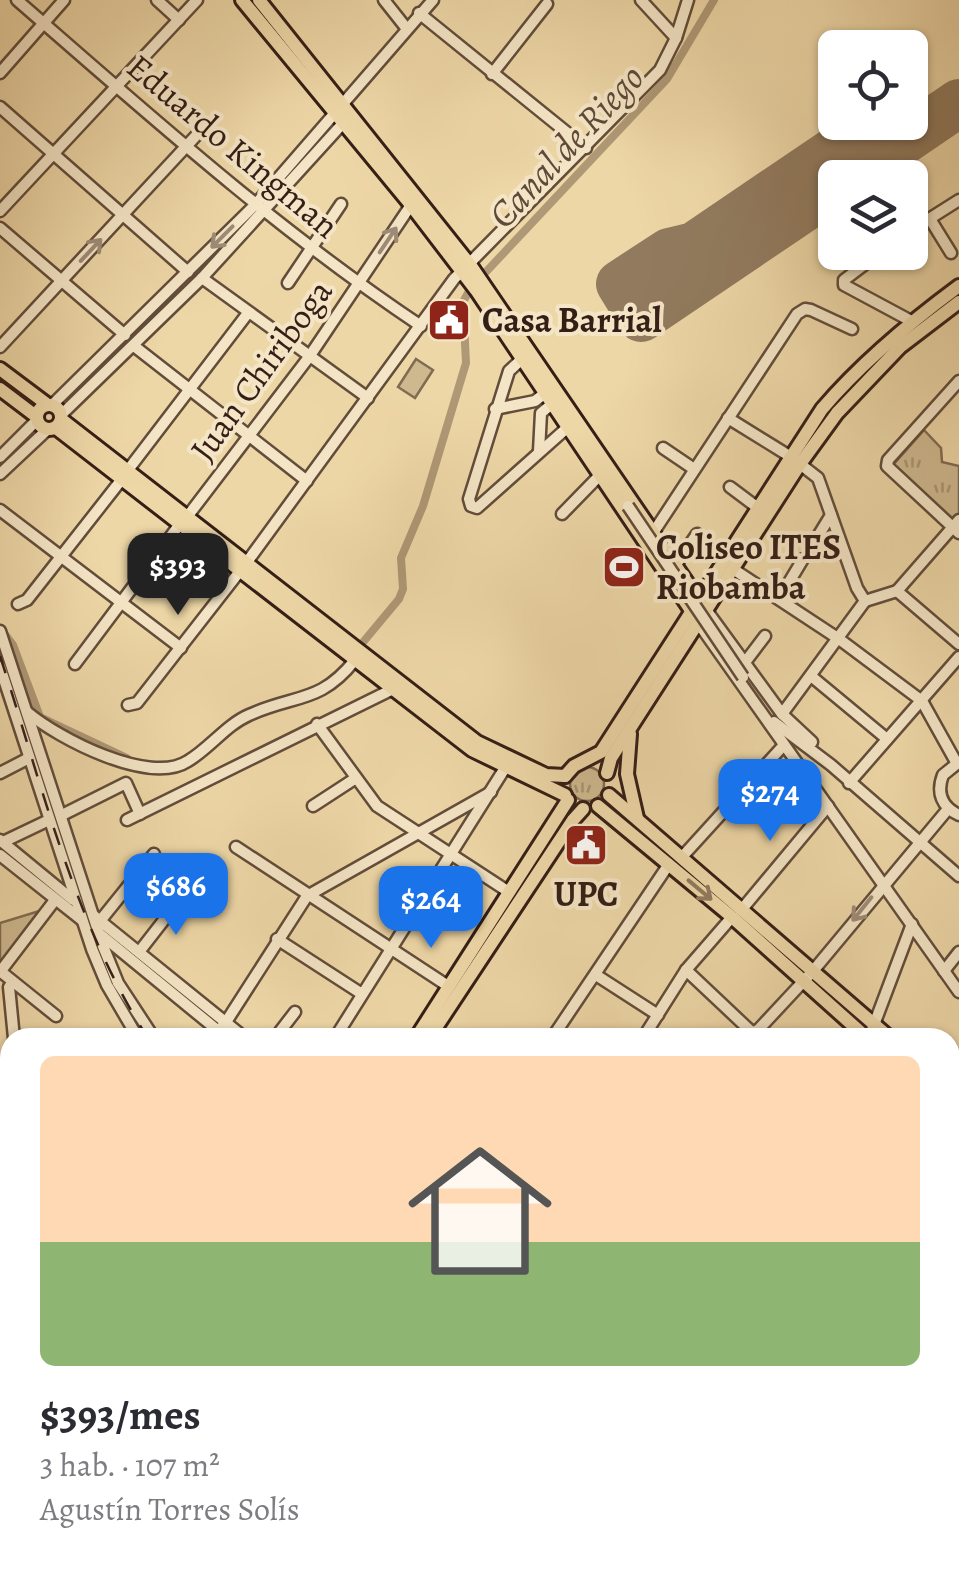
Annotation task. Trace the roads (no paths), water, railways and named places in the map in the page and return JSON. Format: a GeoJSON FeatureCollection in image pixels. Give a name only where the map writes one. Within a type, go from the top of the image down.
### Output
{"type":"FeatureCollection","features":[{"type":"Feature","properties":{"kind":"main road"},"geometry":{"type":"LineString","coordinates":[[242,0],[345,110],[412,205],[466,269],[568,426],[685,580],[698,611]]}},
{"type":"Feature","properties":{"kind":"main road"},"geometry":{"type":"LineString","coordinates":[[259,0],[466,269],[698,611]]}},
{"type":"Feature","properties":{"kind":"main road"},"geometry":{"type":"LineString","coordinates":[[422,1028],[567,798],[565,776],[574,766],[601,752],[726,570],[845,382],[959,286]]}},
{"type":"Feature","properties":{"kind":"main road"},"geometry":{"type":"LineString","coordinates":[[685,580],[705,580],[726,570],[758,508],[857,389],[900,347],[959,302]]}},
{"type":"Feature","properties":{"kind":"main road"},"geometry":{"type":"LineString","coordinates":[[0,369],[50,417],[477,742],[509,760],[546,774],[565,776]]}},
{"type":"Feature","properties":{"kind":"main road"},"geometry":{"type":"LineString","coordinates":[[0,389],[50,417]]}},
{"type":"Feature","properties":{"kind":"main road"},"geometry":{"type":"LineString","coordinates":[[243,566],[355,660],[472,750],[583,809]]}},
{"type":"Feature","properties":{"kind":"main road"},"geometry":{"type":"LineString","coordinates":[[607,772],[611,758],[698,611]]}},
{"type":"Feature","properties":{"kind":"main road"},"geometry":{"type":"LineString","coordinates":[[631,727],[627,774],[638,820]]}},
{"type":"Feature","properties":{"kind":"main road"},"geometry":{"type":"LineString","coordinates":[[435,1028],[572,820],[609,795],[607,772],[586,762]]}},
{"type":"Feature","properties":{"kind":"main road"},"geometry":{"type":"LineString","coordinates":[[609,795],[737,913],[813,970],[865,1028]]}},
{"type":"Feature","properties":{"kind":"main road"},"geometry":{"type":"LineString","coordinates":[[598,806],[676,860]]}},
{"type":"Feature","properties":{"kind":"main road"},"geometry":{"type":"LineString","coordinates":[[737,913],[801,981],[863,1028]]}},
{"type":"Feature","properties":{"kind":"street","name":"Eduardo Kingman"},"geometry":{"type":"LineString","coordinates":[[17,0],[259,208],[358,284],[421,326]]}},
{"type":"Feature","properties":{"kind":"street"},"geometry":{"type":"LineString","coordinates":[[0,72],[64,0]]}},
{"type":"Feature","properties":{"kind":"street"},"geometry":{"type":"LineString","coordinates":[[156,0],[178,20]]}},
{"type":"Feature","properties":{"kind":"street"},"geometry":{"type":"LineString","coordinates":[[0,211],[197,0]]}},
{"type":"Feature","properties":{"kind":"street"},"geometry":{"type":"LineString","coordinates":[[384,0],[407,29]]}},
{"type":"Feature","properties":{"kind":"street"},"geometry":{"type":"LineString","coordinates":[[0,456],[134,346],[202,278],[433,0]]}},
{"type":"Feature","properties":{"kind":"street"},"geometry":{"type":"LineString","coordinates":[[641,0],[676,38]]}},
{"type":"Feature","properties":{"kind":"street"},"geometry":{"type":"LineString","coordinates":[[128,704],[137,702],[181,648],[466,269],[660,70],[688,0]]}},
{"type":"Feature","properties":{"kind":"street"},"geometry":{"type":"LineString","coordinates":[[492,74],[547,4]]}},
{"type":"Feature","properties":{"kind":"street"},"geometry":{"type":"LineString","coordinates":[[419,13],[586,148]]}},
{"type":"Feature","properties":{"kind":"street"},"geometry":{"type":"LineString","coordinates":[[0,108],[188,272]]}},
{"type":"Feature","properties":{"kind":"street"},"geometry":{"type":"LineString","coordinates":[[0,346],[206,125]]}},
{"type":"Feature","properties":{"kind":"street"},"geometry":{"type":"LineString","coordinates":[[952,252],[930,219],[959,200]]}},
{"type":"Feature","properties":{"kind":"street"},"geometry":{"type":"LineString","coordinates":[[288,283],[342,204]]}},
{"type":"Feature","properties":{"kind":"street","name":"Juan Chiriboga"},"geometry":{"type":"LineString","coordinates":[[76,664],[310,357],[412,205]]}},
{"type":"Feature","properties":{"kind":"street"},"geometry":{"type":"LineString","coordinates":[[0,474],[125,335],[259,208]]}},
{"type":"Feature","properties":{"kind":"street"},"geometry":{"type":"LineString","coordinates":[[0,228],[125,335]]}},
{"type":"Feature","properties":{"kind":"street"},"geometry":{"type":"LineString","coordinates":[[857,270],[844,280],[844,285],[912,322]]}},
{"type":"Feature","properties":{"kind":"street"},"geometry":{"type":"LineString","coordinates":[[202,278],[368,398]]}},
{"type":"Feature","properties":{"kind":"street"},"geometry":{"type":"LineString","coordinates":[[653,533],[796,314],[811,310],[852,329]]}},
{"type":"Feature","properties":{"kind":"street"},"geometry":{"type":"LineString","coordinates":[[944,312],[959,319]]}},
{"type":"Feature","properties":{"kind":"street"},"geometry":{"type":"LineString","coordinates":[[18,604],[26,600],[60,558],[248,313]]}},
{"type":"Feature","properties":{"kind":"street"},"geometry":{"type":"LineString","coordinates":[[134,346],[307,481]]}},
{"type":"Feature","properties":{"kind":"street"},"geometry":{"type":"LineString","coordinates":[[522,359],[508,371],[469,500],[471,506],[477,508],[568,426]]}},
{"type":"Feature","properties":{"kind":"street"},"geometry":{"type":"LineString","coordinates":[[778,718],[865,601],[897,591],[957,527],[887,466],[888,460],[959,381]]}},
{"type":"Feature","properties":{"kind":"street"},"geometry":{"type":"LineString","coordinates":[[495,410],[550,395]]}},
{"type":"Feature","properties":{"kind":"street"},"geometry":{"type":"LineString","coordinates":[[539,451],[541,412],[550,395]]}},
{"type":"Feature","properties":{"kind":"street"},"geometry":{"type":"LineString","coordinates":[[728,418],[818,478],[856,588],[865,601]]}},
{"type":"Feature","properties":{"kind":"street"},"geometry":{"type":"LineString","coordinates":[[663,448],[694,468]]}},
{"type":"Feature","properties":{"kind":"street"},"geometry":{"type":"LineString","coordinates":[[562,514],[607,478],[791,733],[959,876]]}},
{"type":"Feature","properties":{"kind":"street"},"geometry":{"type":"LineString","coordinates":[[730,487],[758,508]]}},
{"type":"Feature","properties":{"kind":"street"},"geometry":{"type":"LineString","coordinates":[[0,510],[181,648]]}},
{"type":"Feature","properties":{"kind":"street"},"geometry":{"type":"LineString","coordinates":[[812,546],[831,515]]}},
{"type":"Feature","properties":{"kind":"street"},"geometry":{"type":"LineString","coordinates":[[675,566],[697,534]]}},
{"type":"Feature","properties":{"kind":"street"},"geometry":{"type":"LineString","coordinates":[[778,599],[802,559]]}},
{"type":"Feature","properties":{"kind":"street"},"geometry":{"type":"LineString","coordinates":[[726,570],[839,639],[922,702],[958,762],[943,775],[940,792],[948,808],[959,815]]}},
{"type":"Feature","properties":{"kind":"street"},"geometry":{"type":"LineString","coordinates":[[897,591],[959,644]]}},
{"type":"Feature","properties":{"kind":"street"},"geometry":{"type":"LineString","coordinates":[[698,611],[743,665],[778,718],[817,793]]}},
{"type":"Feature","properties":{"kind":"street"},"geometry":{"type":"LineString","coordinates":[[698,611],[782,746],[959,992]]}},
{"type":"Feature","properties":{"kind":"street"},"geometry":{"type":"LineString","coordinates":[[0,631],[62,815],[107,986],[132,1028]]}},
{"type":"Feature","properties":{"kind":"street"},"geometry":{"type":"LineString","coordinates":[[743,665],[765,636]]}},
{"type":"Feature","properties":{"kind":"street"},"geometry":{"type":"LineString","coordinates":[[848,782],[959,657]]}},
{"type":"Feature","properties":{"kind":"street"},"geometry":{"type":"LineString","coordinates":[[26,712],[96,751],[139,768],[160,770],[189,761],[247,715],[322,692],[355,660]]}},
{"type":"Feature","properties":{"kind":"street"},"geometry":{"type":"LineString","coordinates":[[0,667],[76,902]]}},
{"type":"Feature","properties":{"kind":"street"},"geometry":{"type":"LineString","coordinates":[[811,676],[887,739]]}},
{"type":"Feature","properties":{"kind":"street"},"geometry":{"type":"LineString","coordinates":[[127,820],[393,689]]}},
{"type":"Feature","properties":{"kind":"street"},"geometry":{"type":"LineString","coordinates":[[778,718],[827,756],[831,765]]}},
{"type":"Feature","properties":{"kind":"street"},"geometry":{"type":"LineString","coordinates":[[318,724],[378,806],[509,892]]}},
{"type":"Feature","properties":{"kind":"street"},"geometry":{"type":"LineString","coordinates":[[559,1028],[676,860],[782,746]]}},
{"type":"Feature","properties":{"kind":"street"},"geometry":{"type":"LineString","coordinates":[[0,773],[30,758]]}},
{"type":"Feature","properties":{"kind":"street"},"geometry":{"type":"LineString","coordinates":[[341,1028],[504,768]]}},
{"type":"Feature","properties":{"kind":"street"},"geometry":{"type":"LineString","coordinates":[[312,806],[356,778]]}},
{"type":"Feature","properties":{"kind":"street"},"geometry":{"type":"LineString","coordinates":[[62,815],[126,783],[140,814]]}},
{"type":"Feature","properties":{"kind":"street"},"geometry":{"type":"LineString","coordinates":[[223,1028],[307,896],[491,792]]}},
{"type":"Feature","properties":{"kind":"street"},"geometry":{"type":"LineString","coordinates":[[650,1028],[686,970],[828,806]]}},
{"type":"Feature","properties":{"kind":"street"},"geometry":{"type":"LineString","coordinates":[[759,1028],[813,970],[948,808]]}},
{"type":"Feature","properties":{"kind":"street"},"geometry":{"type":"LineString","coordinates":[[49,820],[1,841],[76,902],[93,922],[216,1028]]}},
{"type":"Feature","properties":{"kind":"street"},"geometry":{"type":"LineString","coordinates":[[236,847],[448,986]]}},
{"type":"Feature","properties":{"kind":"street"},"geometry":{"type":"LineString","coordinates":[[93,922],[154,854]]}},
{"type":"Feature","properties":{"kind":"street"},"geometry":{"type":"LineString","coordinates":[[0,856],[56,900],[139,952],[217,1028]]}},
{"type":"Feature","properties":{"kind":"street"},"geometry":{"type":"LineString","coordinates":[[139,952],[181,898]]}},
{"type":"Feature","properties":{"kind":"street"},"geometry":{"type":"LineString","coordinates":[[56,900],[0,971],[56,1016]]}},
{"type":"Feature","properties":{"kind":"street"},"geometry":{"type":"LineString","coordinates":[[93,922],[118,983],[147,1028]]}},
{"type":"Feature","properties":{"kind":"street"},"geometry":{"type":"LineString","coordinates":[[872,1028],[912,924]]}},
{"type":"Feature","properties":{"kind":"street"},"geometry":{"type":"LineString","coordinates":[[277,940],[362,994]]}},
{"type":"Feature","properties":{"kind":"street"},"geometry":{"type":"LineString","coordinates":[[944,971],[959,952]]}},
{"type":"Feature","properties":{"kind":"street"},"geometry":{"type":"LineString","coordinates":[[686,970],[744,1028]]}},
{"type":"Feature","properties":{"kind":"street"},"geometry":{"type":"LineString","coordinates":[[596,974],[658,1015]]}},
{"type":"Feature","properties":{"kind":"street"},"geometry":{"type":"LineString","coordinates":[[13,982],[9,987],[13,1028]]}},
{"type":"Feature","properties":{"kind":"street"},"geometry":{"type":"LineString","coordinates":[[282,1028],[294,1012]]}},
{"type":"Feature","properties":{"kind":"waterway","name":"Canal de Riego"},"geometry":{"type":"LineString","coordinates":[[484,274],[667,79],[714,0]]}},
{"type":"Feature","properties":{"kind":"waterway","name":"Canal de Riego"},"geometry":{"type":"LineString","coordinates":[[364,641],[403,589],[401,558],[423,506],[466,363],[463,302],[468,293]]}},
{"type":"Feature","properties":{"kind":"waterway","name":"Canal de Riego"},"geometry":{"type":"LineString","coordinates":[[3,632],[13,645],[40,717],[127,758]]}},
{"type":"Feature","properties":{"kind":"railway"},"geometry":{"type":"LineString","coordinates":[[0,656],[80,901],[122,994],[142,1028]]}},
{"type":"Feature","properties":{"kind":"place","name":"Casa Barrial"},"geometry":{"type":"Point","coordinates":[449,320]}},
{"type":"Feature","properties":{"kind":"place","name":"Coliseo ITES Riobamba"},"geometry":{"type":"Point","coordinates":[624,567]}},
{"type":"Feature","properties":{"kind":"place","name":"UPC"},"geometry":{"type":"Point","coordinates":[586,845]}}]}
